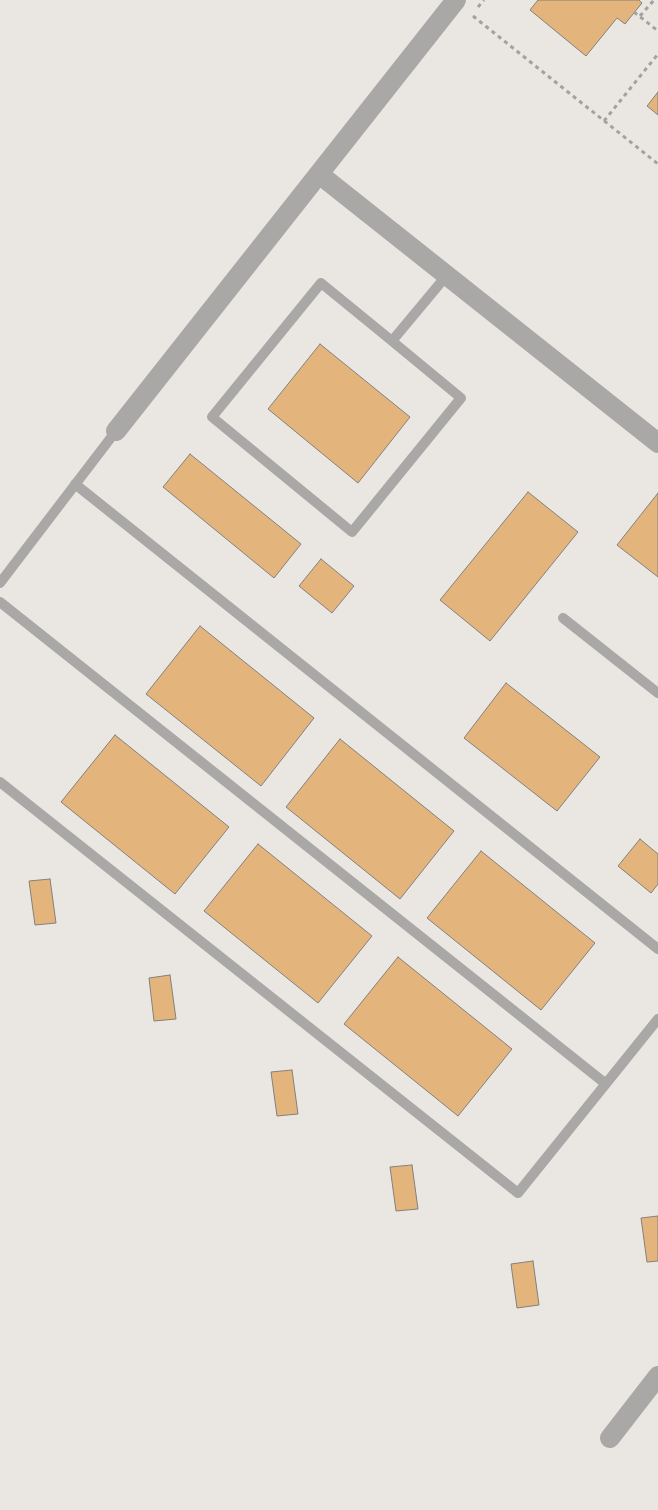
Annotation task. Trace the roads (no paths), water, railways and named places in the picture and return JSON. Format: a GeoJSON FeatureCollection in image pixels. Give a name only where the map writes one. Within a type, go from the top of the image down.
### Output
{"type":"FeatureCollection","features":[{"type":"Feature","properties":{"kind":"street"},"geometry":{"type":"LineString","coordinates":[[116,431],[456,0]]}},
{"type":"Feature","properties":{"kind":"street"},"geometry":{"type":"LineString","coordinates":[[319,174],[658,443]]}},
{"type":"Feature","properties":{"kind":"street"},"geometry":{"type":"LineString","coordinates":[[610,1438],[658,1376]]}},
{"type":"Feature","properties":{"kind":"lane"},"geometry":{"type":"LineString","coordinates":[[392,341],[447,275]]}},
{"type":"Feature","properties":{"kind":"lane"},"geometry":{"type":"LineString","coordinates":[[321,283],[392,341],[461,398],[352,532],[212,417],[321,283]]}},
{"type":"Feature","properties":{"kind":"lane"},"geometry":{"type":"LineString","coordinates":[[0,583],[116,431]]}},
{"type":"Feature","properties":{"kind":"lane"},"geometry":{"type":"LineString","coordinates":[[75,484],[658,949]]}},
{"type":"Feature","properties":{"kind":"lane"},"geometry":{"type":"LineString","coordinates":[[0,602],[606,1084]]}},
{"type":"Feature","properties":{"kind":"lane"},"geometry":{"type":"LineString","coordinates":[[563,618],[658,693]]}},
{"type":"Feature","properties":{"kind":"lane"},"geometry":{"type":"LineString","coordinates":[[0,782],[518,1193],[658,1020]]}}]}
